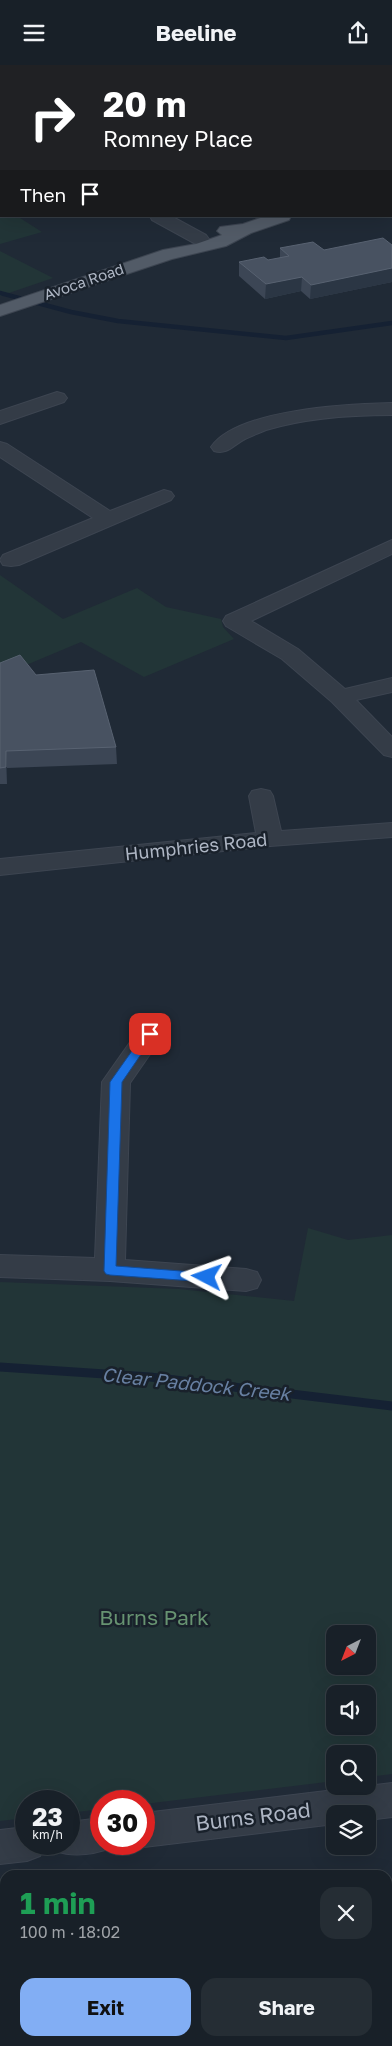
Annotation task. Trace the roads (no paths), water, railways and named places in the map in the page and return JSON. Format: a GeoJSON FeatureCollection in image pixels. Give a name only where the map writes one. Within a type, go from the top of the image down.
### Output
{"type":"FeatureCollection","features":[{"type":"Feature","properties":{"kind":"main road","name":"Avoca Road"},"geometry":{"type":"LineString","coordinates":[[169,254],[176,248],[200,239],[227,231],[245,229],[279,217]]}},
{"type":"Feature","properties":{"kind":"main road","name":"Avoca Road"},"geometry":{"type":"LineString","coordinates":[[0,311],[169,254],[184,252],[238,235],[245,229]]}},
{"type":"Feature","properties":{"kind":"street"},"geometry":{"type":"LineString","coordinates":[[160,217],[200,239]]}},
{"type":"Feature","properties":{"kind":"street"},"geometry":{"type":"LineString","coordinates":[[0,419],[57,398]]}},
{"type":"Feature","properties":{"kind":"street"},"geometry":{"type":"LineString","coordinates":[[221,447],[240,434],[289,419],[370,409],[392,409]]}},
{"type":"Feature","properties":{"kind":"street"},"geometry":{"type":"LineString","coordinates":[[0,448],[108,519]]}},
{"type":"Feature","properties":{"kind":"street"},"geometry":{"type":"LineString","coordinates":[[11,560],[164,496]]}},
{"type":"Feature","properties":{"kind":"street"},"geometry":{"type":"LineString","coordinates":[[392,546],[234,621],[290,654],[340,697],[392,750]]}},
{"type":"Feature","properties":{"kind":"street"},"geometry":{"type":"LineString","coordinates":[[340,697],[392,685]]}},
{"type":"Feature","properties":{"kind":"street"},"geometry":{"type":"LineString","coordinates":[[261,796],[270,839]]}},
{"type":"Feature","properties":{"kind":"street","name":"Humphries Road"},"geometry":{"type":"LineString","coordinates":[[0,867],[270,839],[392,830]]}},
{"type":"Feature","properties":{"kind":"street"},"geometry":{"type":"LineString","coordinates":[[110,1271],[116,1082],[150,1034]]}},
{"type":"Feature","properties":{"kind":"street"},"geometry":{"type":"LineString","coordinates":[[0,1266],[246,1280]]}},
{"type":"Feature","properties":{"kind":"street","name":"Burns Road"},"geometry":{"type":"LineString","coordinates":[[155,1829],[392,1800]]}},
{"type":"Feature","properties":{"kind":"street"},"geometry":{"type":"LineString","coordinates":[[0,1847],[15,1845]]}},
{"type":"Feature","properties":{"kind":"waterway"},"geometry":{"type":"LineString","coordinates":[[0,293],[71,312],[118,321],[286,338],[392,323]]}},
{"type":"Feature","properties":{"kind":"waterway","name":"Clear Paddock Creek"},"geometry":{"type":"LineString","coordinates":[[0,1367],[150,1377],[392,1406]]}},
{"type":"Feature","properties":{"kind":"park label","name":"Burns Park"},"geometry":{"type":"Point","coordinates":[154,1618]}}]}
